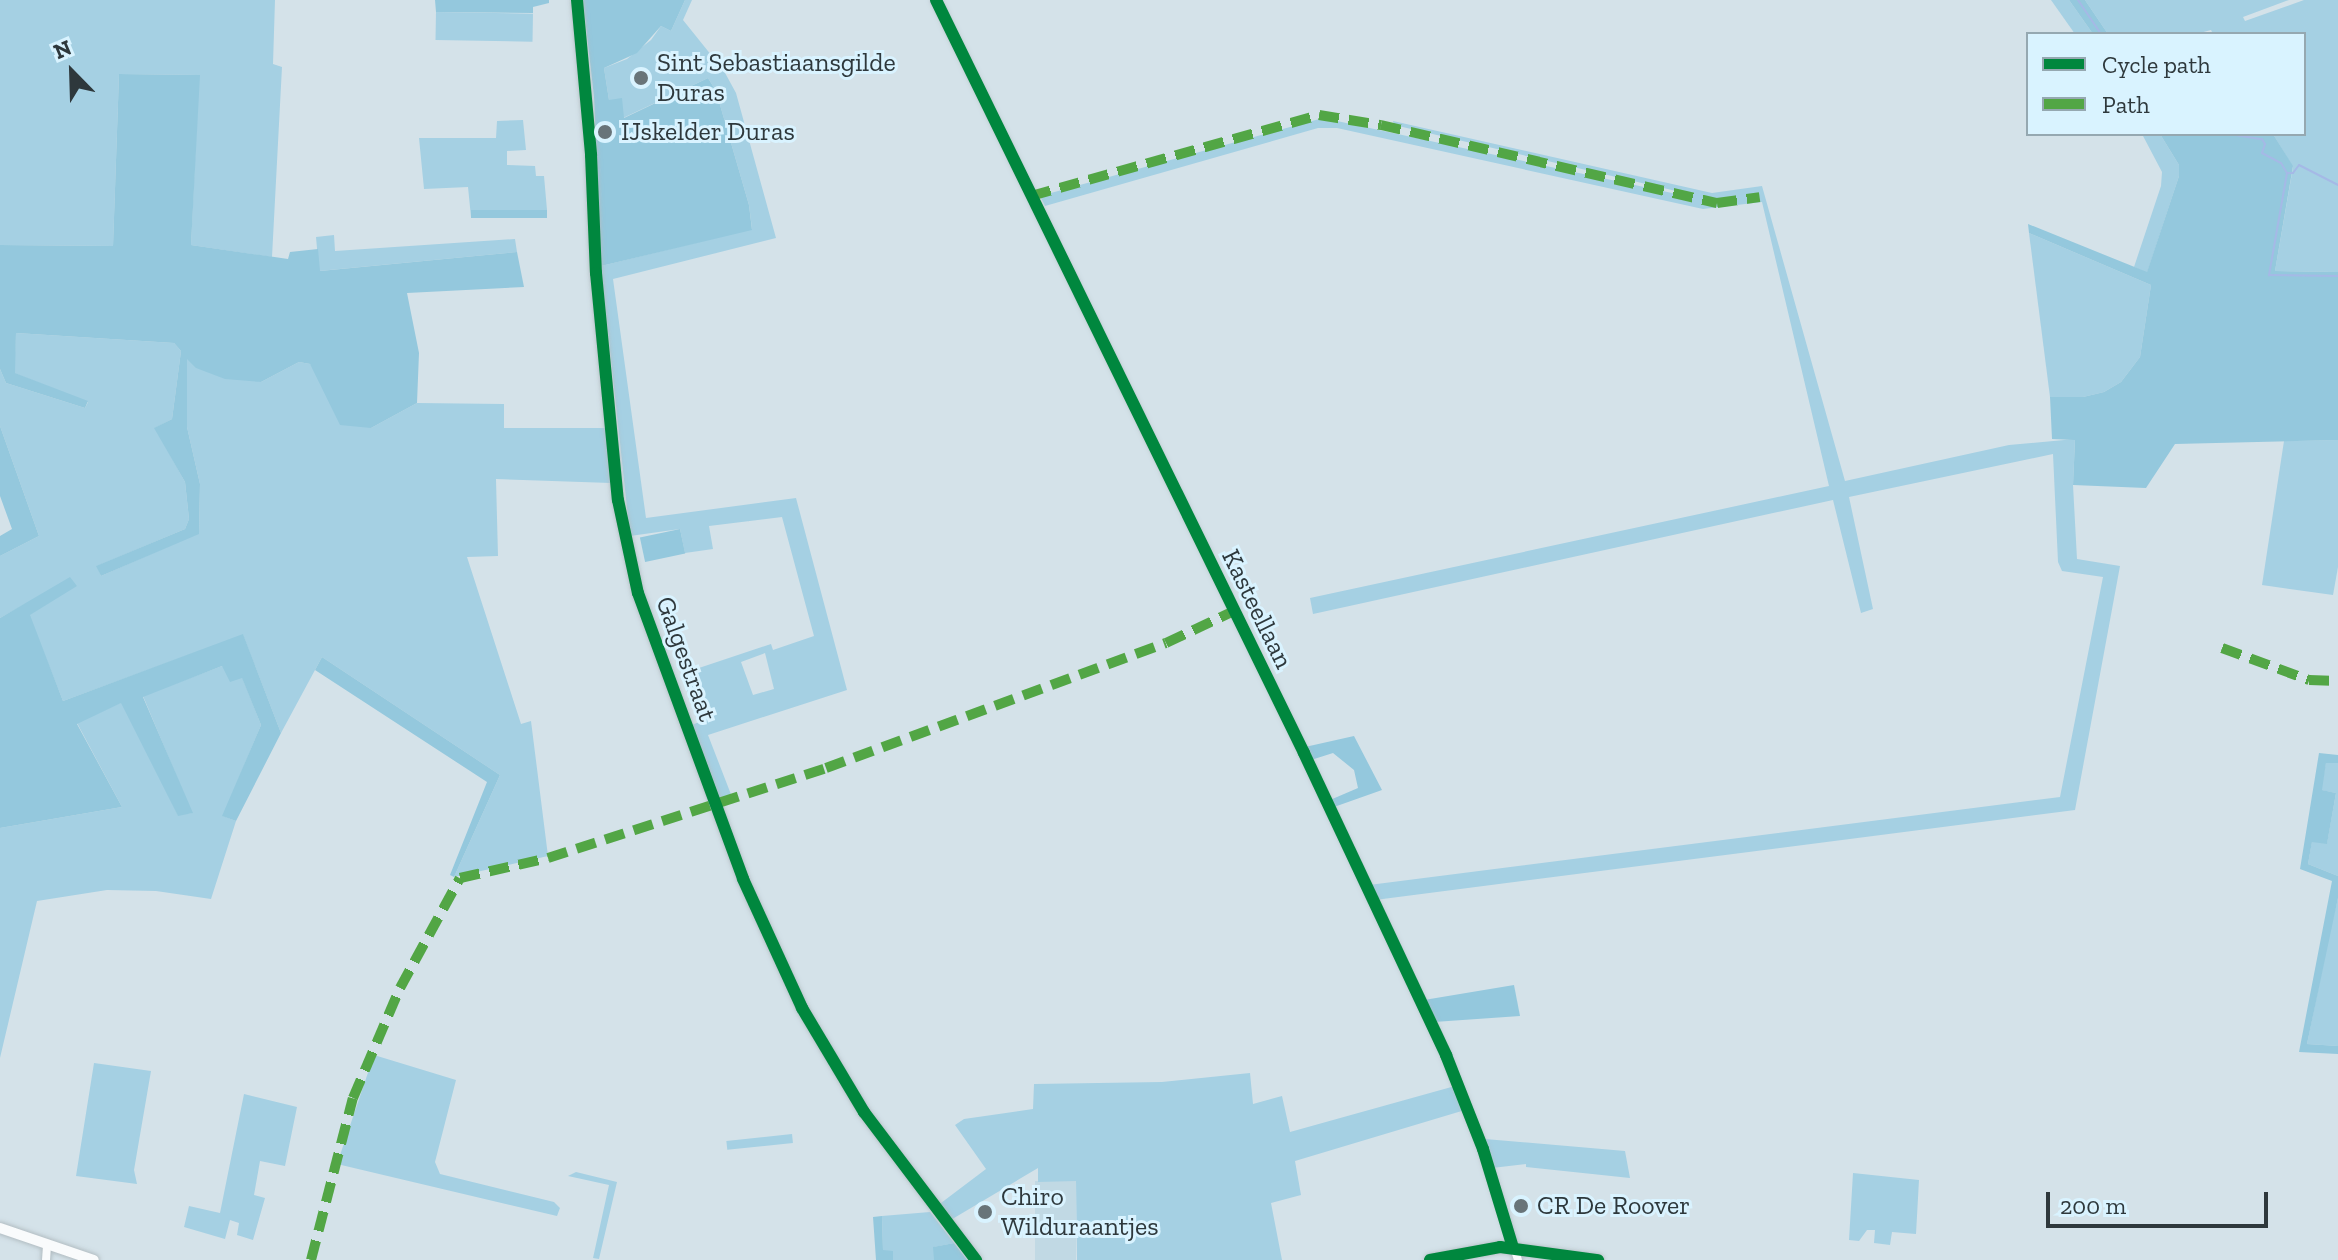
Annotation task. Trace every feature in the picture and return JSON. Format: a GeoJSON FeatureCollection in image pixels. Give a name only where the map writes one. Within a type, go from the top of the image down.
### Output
{"type":"FeatureCollection","features":[{"type":"Feature","properties":{"kind":"street","name":"Galgestraat"},"geometry":{"type":"LineString","coordinates":[[577,0],[597,285],[618,500],[638,593],[743,879],[790,984],[864,1112],[976,1260]]}},
{"type":"Feature","properties":{"kind":"street","name":"Kasteellaan"},"geometry":{"type":"LineString","coordinates":[[936,0],[1304,753],[1446,1055],[1483,1149],[1518,1260]]}},
{"type":"Feature","properties":{"kind":"street"},"geometry":{"type":"LineString","coordinates":[[0,1228],[94,1260]]}},
{"type":"Feature","properties":{"kind":"street"},"geometry":{"type":"LineString","coordinates":[[46,1260],[47,1245]]}},
{"type":"Feature","properties":{"kind":"street"},"geometry":{"type":"LineString","coordinates":[[1430,1260],[1480,1249],[1513,1248],[1598,1260]]}},
{"type":"Feature","properties":{"kind":"shaded area"},"geometry":{"type":"Polygon","coordinates":[[[0,0],[275,0],[273,64],[282,67],[272,257],[191,245],[199,75],[119,74],[113,246],[0,245],[0,0]]]}},
{"type":"Feature","properties":{"kind":"shaded area"},"geometry":{"type":"Polygon","coordinates":[[[435,0],[549,0],[549,3],[533,7],[533,13],[436,12],[435,0]]]}},
{"type":"Feature","properties":{"kind":"shaded area"},"geometry":{"type":"Polygon","coordinates":[[[583,0],[685,0],[671,31],[661,26],[637,53],[604,68],[609,100],[622,98],[624,118],[708,78],[716,91],[749,205],[752,230],[601,266],[594,97],[583,0]]]}},
{"type":"Feature","properties":{"kind":"shaded area"},"geometry":{"type":"Polygon","coordinates":[[[685,0],[692,0],[683,20],[724,71],[736,93],[776,238],[613,279],[646,518],[796,498],[847,690],[708,735],[732,797],[719,801],[692,725],[699,722],[681,674],[771,644],[773,650],[814,636],[782,517],[709,526],[713,549],[685,553],[680,529],[630,536],[601,266],[752,229],[749,205],[716,91],[708,78],[623,118],[609,100],[604,68],[627,59],[651,40],[661,26],[671,31],[685,0]],[[765,653],[741,662],[753,695],[774,689],[765,653]]]}},
{"type":"Feature","properties":{"kind":"shaded area"},"geometry":{"type":"Polygon","coordinates":[[[2051,0],[2069,0],[2092,32],[2074,32],[2051,0]]]}},
{"type":"Feature","properties":{"kind":"shaded area"},"geometry":{"type":"Polygon","coordinates":[[[2069,0],[2085,0],[2107,32],[2092,32],[2069,0]]]}},
{"type":"Feature","properties":{"kind":"shaded area"},"geometry":{"type":"Polygon","coordinates":[[[2085,0],[2289,0],[2243,17],[2245,21],[2304,0],[2338,0],[2338,272],[2275,271],[2293,167],[2274,136],[2306,136],[2306,32],[2107,32],[2085,0]]]}},
{"type":"Feature","properties":{"kind":"shaded area"},"geometry":{"type":"Polygon","coordinates":[[[436,12],[533,14],[532,42],[436,40],[436,12]]]}},
{"type":"Feature","properties":{"kind":"shaded area"},"geometry":{"type":"Polygon","coordinates":[[[119,74],[200,75],[191,245],[288,259],[290,252],[318,249],[320,271],[517,252],[524,287],[407,293],[419,353],[417,403],[371,428],[340,425],[310,364],[299,362],[261,382],[225,379],[196,368],[187,359],[187,427],[200,484],[199,534],[101,576],[96,566],[185,529],[189,519],[185,482],[154,428],[172,419],[181,351],[174,343],[16,333],[15,373],[88,401],[85,408],[6,383],[0,369],[0,245],[113,246],[119,74]]]}},
{"type":"Feature","properties":{"kind":"shaded area"},"geometry":{"type":"Polygon","coordinates":[[[1323,118],[1686,196],[1689,194],[1394,125],[1393,121],[1712,193],[1762,186],[1845,481],[2009,445],[2075,439],[2073,485],[2077,559],[2120,566],[2075,810],[1375,900],[1369,885],[2060,797],[2103,577],[2062,571],[2058,562],[2053,454],[1849,497],[1873,609],[1861,613],[1833,500],[1313,614],[1310,598],[1829,486],[1762,202],[1703,209],[1337,128],[1318,128],[1045,206],[1040,196],[1323,118]]]}},
{"type":"Feature","properties":{"kind":"shaded area"},"geometry":{"type":"Polygon","coordinates":[[[523,120],[526,150],[507,151],[507,165],[535,166],[536,176],[544,176],[547,210],[471,217],[468,187],[424,189],[419,138],[496,138],[497,121],[523,120]]]}},
{"type":"Feature","properties":{"kind":"shaded area"},"geometry":{"type":"Polygon","coordinates":[[[2143,136],[2161,136],[2179,165],[2179,176],[2147,273],[2134,267],[2161,186],[2162,172],[2143,136]]]}},
{"type":"Feature","properties":{"kind":"shaded area"},"geometry":{"type":"Polygon","coordinates":[[[2161,136],[2274,136],[2293,166],[2275,271],[2338,272],[2338,440],[2175,444],[2146,488],[2073,485],[2075,440],[2052,439],[2050,397],[2083,397],[2104,392],[2121,382],[2140,357],[2151,285],[2029,233],[2028,224],[2147,272],[2179,176],[2179,165],[2161,136]]]}},
{"type":"Feature","properties":{"kind":"shaded area"},"geometry":{"type":"Polygon","coordinates":[[[471,210],[547,210],[547,218],[471,218],[471,210]]]}},
{"type":"Feature","properties":{"kind":"shaded area"},"geometry":{"type":"Polygon","coordinates":[[[2029,233],[2151,285],[2140,357],[2121,382],[2104,392],[2083,397],[2050,397],[2029,233]]]}},
{"type":"Feature","properties":{"kind":"shaded area"},"geometry":{"type":"Polygon","coordinates":[[[334,235],[335,251],[515,239],[517,252],[319,271],[316,237],[334,235]]]}},
{"type":"Feature","properties":{"kind":"shaded area"},"geometry":{"type":"Polygon","coordinates":[[[16,333],[174,343],[181,351],[172,419],[155,428],[185,482],[189,519],[185,529],[97,566],[101,576],[199,533],[200,484],[187,427],[187,358],[261,382],[299,362],[310,364],[371,428],[417,403],[504,404],[504,428],[606,428],[611,483],[496,479],[498,556],[467,557],[521,724],[531,721],[548,856],[454,877],[500,775],[322,657],[281,733],[243,635],[63,701],[29,615],[77,585],[25,604],[0,618],[0,556],[39,536],[0,426],[0,369],[6,383],[85,408],[88,402],[14,373],[16,333]]]}},
{"type":"Feature","properties":{"kind":"shaded area"},"geometry":{"type":"Polygon","coordinates":[[[0,426],[39,536],[0,556],[0,536],[12,529],[0,496],[0,426]]]}},
{"type":"Feature","properties":{"kind":"shaded area"},"geometry":{"type":"Polygon","coordinates":[[[2338,440],[2338,567],[2333,595],[2262,585],[2284,441],[2338,440]]]}},
{"type":"Feature","properties":{"kind":"shaded area"},"geometry":{"type":"Polygon","coordinates":[[[680,529],[685,553],[645,562],[640,538],[680,529]]]}},
{"type":"Feature","properties":{"kind":"shaded area"},"geometry":{"type":"Polygon","coordinates":[[[70,577],[77,586],[30,615],[63,701],[243,634],[281,733],[236,821],[222,816],[261,725],[242,678],[230,682],[222,666],[143,697],[193,813],[178,816],[121,703],[77,724],[122,807],[0,828],[0,618],[70,577]]]}},
{"type":"Feature","properties":{"kind":"shaded area"},"geometry":{"type":"Polygon","coordinates":[[[322,657],[500,775],[454,877],[450,875],[487,782],[315,670],[322,657]]]}},
{"type":"Feature","properties":{"kind":"shaded area"},"geometry":{"type":"Polygon","coordinates":[[[222,666],[242,677],[261,725],[223,816],[236,821],[211,899],[156,891],[107,890],[37,901],[0,1058],[0,828],[122,807],[77,723],[122,702],[178,815],[192,813],[143,696],[222,666]]]}},
{"type":"Feature","properties":{"kind":"shaded area"},"geometry":{"type":"Polygon","coordinates":[[[1354,736],[1382,790],[1334,807],[1330,800],[1358,788],[1354,770],[1333,753],[1311,760],[1305,747],[1354,736]]]}},
{"type":"Feature","properties":{"kind":"shaded area"},"geometry":{"type":"Polygon","coordinates":[[[2319,753],[2338,755],[2338,763],[2326,763],[2322,790],[2336,793],[2327,844],[2312,842],[2308,864],[2338,876],[2338,898],[2307,1044],[2338,1046],[2338,1054],[2299,1052],[2332,881],[2300,869],[2319,753]]]}},
{"type":"Feature","properties":{"kind":"shaded area"},"geometry":{"type":"Polygon","coordinates":[[[2326,762],[2338,763],[2338,876],[2308,864],[2312,841],[2327,843],[2336,793],[2321,790],[2326,762]]]}},
{"type":"Feature","properties":{"kind":"shaded area"},"geometry":{"type":"Polygon","coordinates":[[[2338,898],[2338,1046],[2307,1044],[2330,931],[2338,898]]]}},
{"type":"Feature","properties":{"kind":"shaded area"},"geometry":{"type":"Polygon","coordinates":[[[1514,985],[1520,1016],[1434,1022],[1424,1000],[1514,985]]]}},
{"type":"Feature","properties":{"kind":"shaded area"},"geometry":{"type":"Polygon","coordinates":[[[374,1055],[456,1080],[435,1162],[440,1174],[554,1202],[560,1208],[557,1216],[337,1164],[374,1055]]]}},
{"type":"Feature","properties":{"kind":"shaded area"},"geometry":{"type":"Polygon","coordinates":[[[94,1063],[151,1071],[134,1170],[137,1184],[76,1176],[94,1063]]]}},
{"type":"Feature","properties":{"kind":"shaded area"},"geometry":{"type":"Polygon","coordinates":[[[1250,1073],[1253,1104],[1282,1096],[1290,1132],[1455,1086],[1465,1110],[1295,1161],[1301,1195],[1271,1203],[1282,1260],[1077,1260],[1076,1181],[1038,1182],[1038,1168],[949,1221],[937,1206],[986,1169],[955,1125],[964,1119],[1033,1109],[1034,1084],[1162,1082],[1250,1073]]]}},
{"type":"Feature","properties":{"kind":"shaded area"},"geometry":{"type":"Polygon","coordinates":[[[244,1094],[297,1107],[285,1166],[260,1161],[254,1195],[265,1198],[253,1240],[237,1235],[239,1223],[230,1220],[225,1239],[184,1227],[189,1206],[220,1213],[244,1094]]]}},
{"type":"Feature","properties":{"kind":"shaded area"},"geometry":{"type":"Polygon","coordinates":[[[792,1134],[793,1143],[727,1150],[726,1141],[792,1134]]]}},
{"type":"Feature","properties":{"kind":"shaded area"},"geometry":{"type":"Polygon","coordinates":[[[1485,1139],[1625,1151],[1630,1178],[1526,1167],[1526,1164],[1492,1168],[1485,1139]]]}},
{"type":"Feature","properties":{"kind":"shaded area"},"geometry":{"type":"Polygon","coordinates":[[[576,1172],[617,1182],[599,1259],[593,1258],[609,1185],[568,1176],[576,1172]]]}},
{"type":"Feature","properties":{"kind":"shaded area"},"geometry":{"type":"Polygon","coordinates":[[[1853,1173],[1919,1180],[1916,1234],[1892,1232],[1890,1245],[1874,1243],[1875,1230],[1867,1230],[1859,1241],[1849,1240],[1853,1173]]]}},
{"type":"Feature","properties":{"kind":"shaded area"},"geometry":{"type":"Polygon","coordinates":[[[1035,1181],[1076,1181],[1076,1260],[1035,1260],[1035,1181]]]}},
{"type":"Feature","properties":{"kind":"shaded area"},"geometry":{"type":"Polygon","coordinates":[[[930,1212],[954,1243],[934,1247],[934,1260],[893,1260],[892,1251],[883,1251],[882,1216],[930,1212]]]}},
{"type":"Feature","properties":{"kind":"shaded area"},"geometry":{"type":"Polygon","coordinates":[[[882,1216],[883,1250],[893,1251],[893,1260],[876,1260],[873,1217],[882,1216]]]}},
{"type":"Feature","properties":{"kind":"shaded area"},"geometry":{"type":"Polygon","coordinates":[[[954,1243],[967,1260],[934,1260],[933,1247],[954,1243]]]}},
{"type":"Feature","properties":{"kind":"waterway"},"geometry":{"type":"LineString","coordinates":[[2078,0],[2100,32]]}},
{"type":"Feature","properties":{"kind":"waterway"},"geometry":{"type":"LineString","coordinates":[[2242,136],[2262,139],[2265,144],[2262,153],[2281,163],[2287,173],[2269,275],[2338,276]]}},
{"type":"Feature","properties":{"kind":"waterway"},"geometry":{"type":"LineString","coordinates":[[2288,173],[2293,173],[2299,165],[2338,185]]}},
{"type":"Feature","properties":{"kind":"marked path"},"geometry":{"type":"LineString","coordinates":[[1031,196],[1319,115],[1381,125],[1717,203],[1760,197]]}},
{"type":"Feature","properties":{"kind":"marked path"},"geometry":{"type":"LineString","coordinates":[[311,1260],[353,1098],[400,988],[460,878],[548,858],[826,768],[1166,643],[1234,611]]}},
{"type":"Feature","properties":{"kind":"marked path"},"geometry":{"type":"LineString","coordinates":[[2222,648],[2309,680],[2338,681]]}},
{"type":"Feature","properties":{"kind":"cycle path"},"geometry":{"type":"LineString","coordinates":[[577,0],[591,155],[596,273],[618,500],[638,593],[743,879],[802,1008],[864,1112],[976,1260]]}},
{"type":"Feature","properties":{"kind":"cycle path"},"geometry":{"type":"LineString","coordinates":[[936,0],[1304,753],[1446,1055],[1483,1149],[1513,1248]]}},
{"type":"Feature","properties":{"kind":"cycle path"},"geometry":{"type":"LineString","coordinates":[[1430,1260],[1500,1247],[1598,1260]]}},
{"type":"Feature","properties":{"kind":"place","name":"Sint Sebastiaansgilde Duras"},"geometry":{"type":"Point","coordinates":[641,78]}},
{"type":"Feature","properties":{"kind":"place","name":"IJskelder Duras"},"geometry":{"type":"Point","coordinates":[605,132]}},
{"type":"Feature","properties":{"kind":"place","name":"CR De Roover"},"geometry":{"type":"Point","coordinates":[1521,1206]}},
{"type":"Feature","properties":{"kind":"place","name":"Chiro Wilduraantjes"},"geometry":{"type":"Point","coordinates":[985,1212]}}]}
